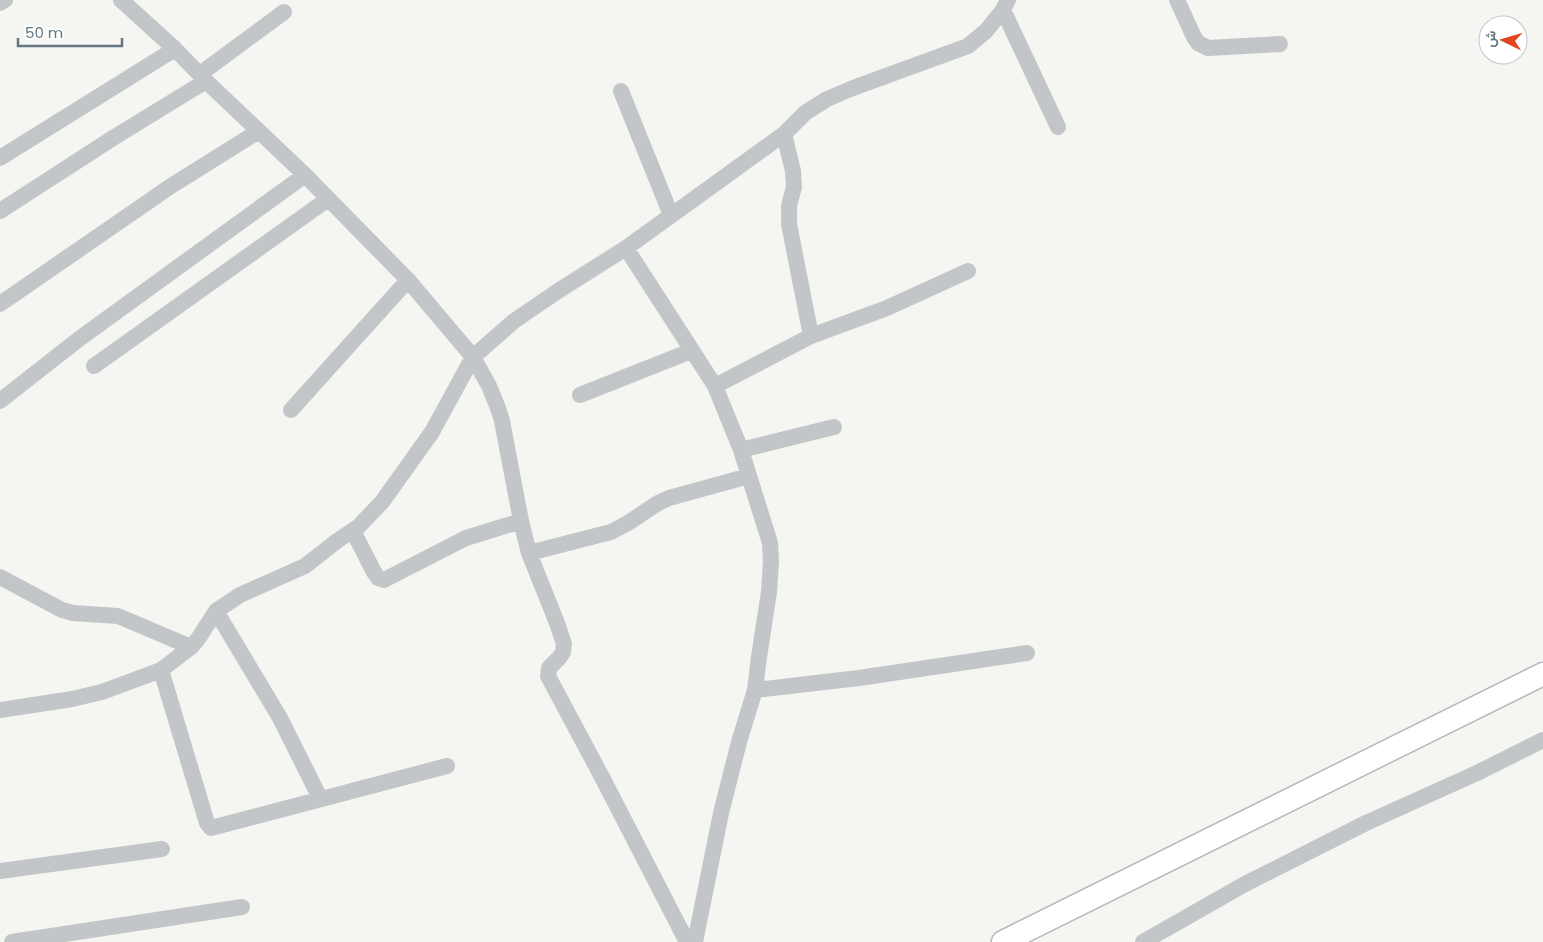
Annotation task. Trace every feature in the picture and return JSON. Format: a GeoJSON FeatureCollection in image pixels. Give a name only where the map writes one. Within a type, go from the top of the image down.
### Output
{"type":"FeatureCollection","features":[{"type":"Feature","properties":{"kind":"street"},"geometry":{"type":"LineString","coordinates":[[0,3],[5,0]]}},
{"type":"Feature","properties":{"kind":"street"},"geometry":{"type":"LineString","coordinates":[[121,0],[175,49],[408,280],[473,358],[489,386],[498,408],[529,553],[564,644],[563,652],[549,668],[548,676],[687,942]]}},
{"type":"Feature","properties":{"kind":"street"},"geometry":{"type":"LineString","coordinates":[[1177,0],[1194,37],[1204,46],[1280,44]]}},
{"type":"Feature","properties":{"kind":"street"},"geometry":{"type":"LineString","coordinates":[[0,710],[102,692],[161,670],[191,647],[216,611],[240,595],[305,566],[359,526],[382,502],[432,432],[473,358],[514,321],[626,248],[784,134],[805,113],[827,99],[968,46],[986,31],[1006,5],[1058,127]]}},
{"type":"Feature","properties":{"kind":"street"},"geometry":{"type":"LineString","coordinates":[[0,211],[203,78],[284,12]]}},
{"type":"Feature","properties":{"kind":"street"},"geometry":{"type":"LineString","coordinates":[[0,158],[175,49]]}},
{"type":"Feature","properties":{"kind":"street"},"geometry":{"type":"LineString","coordinates":[[622,91],[671,215]]}},
{"type":"Feature","properties":{"kind":"street"},"geometry":{"type":"LineString","coordinates":[[0,304],[170,186],[259,131]]}},
{"type":"Feature","properties":{"kind":"street"},"geometry":{"type":"LineString","coordinates":[[784,134],[793,171],[794,187],[789,206],[789,224],[811,336]]}},
{"type":"Feature","properties":{"kind":"street"},"geometry":{"type":"LineString","coordinates":[[0,401],[79,339],[304,175]]}},
{"type":"Feature","properties":{"kind":"street"},"geometry":{"type":"LineString","coordinates":[[94,366],[328,199]]}},
{"type":"Feature","properties":{"kind":"street"},"geometry":{"type":"LineString","coordinates":[[626,248],[715,386],[741,450],[770,543],[769,592],[755,690],[739,742],[721,813],[695,942]]}},
{"type":"Feature","properties":{"kind":"street"},"geometry":{"type":"LineString","coordinates":[[715,386],[811,336],[887,308],[968,271]]}},
{"type":"Feature","properties":{"kind":"street"},"geometry":{"type":"LineString","coordinates":[[291,410],[408,280]]}},
{"type":"Feature","properties":{"kind":"street"},"geometry":{"type":"LineString","coordinates":[[580,395],[691,351]]}},
{"type":"Feature","properties":{"kind":"street"},"geometry":{"type":"LineString","coordinates":[[741,450],[834,427]]}},
{"type":"Feature","properties":{"kind":"street"},"geometry":{"type":"LineString","coordinates":[[529,553],[611,532],[628,523],[658,502],[749,476]]}},
{"type":"Feature","properties":{"kind":"street"},"geometry":{"type":"LineString","coordinates":[[353,530],[374,572],[378,578],[384,580],[466,538],[521,521]]}},
{"type":"Feature","properties":{"kind":"street"},"geometry":{"type":"LineString","coordinates":[[0,577],[62,610],[73,613],[118,616],[191,647]]}},
{"type":"Feature","properties":{"kind":"street"},"geometry":{"type":"LineString","coordinates":[[216,611],[280,718],[320,798]]}},
{"type":"Feature","properties":{"kind":"street"},"geometry":{"type":"LineString","coordinates":[[755,690],[860,678],[1027,653]]}},
{"type":"Feature","properties":{"kind":"street"},"geometry":{"type":"LineString","coordinates":[[161,670],[209,827],[213,828],[320,798],[447,766]]}},
{"type":"Feature","properties":{"kind":"street"},"geometry":{"type":"LineString","coordinates":[[1004,942],[1543,674]]}},
{"type":"Feature","properties":{"kind":"street"},"geometry":{"type":"LineString","coordinates":[[1143,942],[1244,884],[1357,827],[1476,773],[1543,740]]}},
{"type":"Feature","properties":{"kind":"street"},"geometry":{"type":"LineString","coordinates":[[0,871],[162,849]]}},
{"type":"Feature","properties":{"kind":"street"},"geometry":{"type":"LineString","coordinates":[[12,942],[242,907]]}}]}
